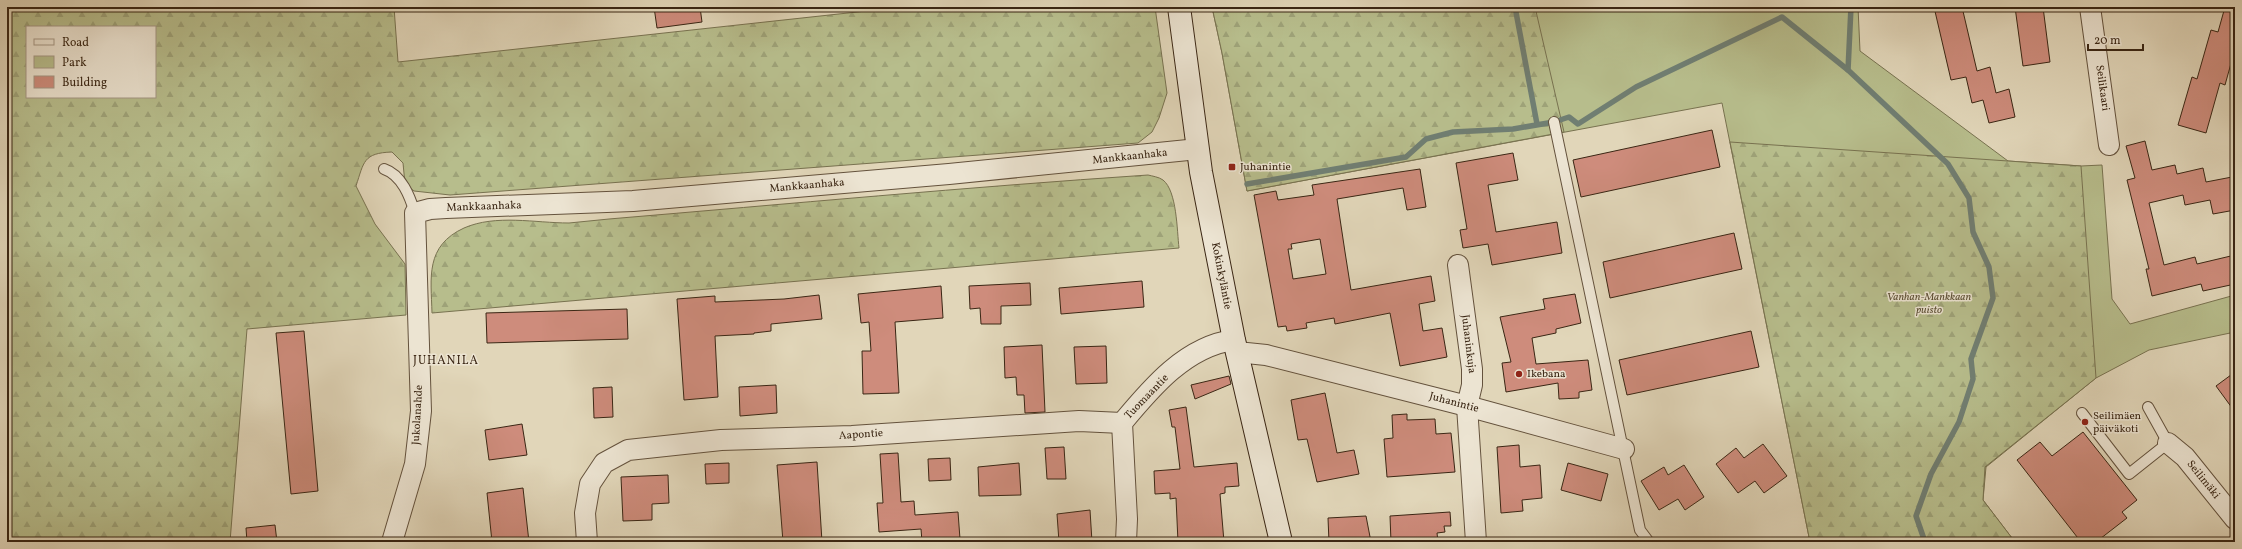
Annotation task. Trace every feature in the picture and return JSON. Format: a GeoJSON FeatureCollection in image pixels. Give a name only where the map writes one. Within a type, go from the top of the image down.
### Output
{"type":"FeatureCollection","features":[{"type":"Feature","properties":{"kind":"main road","name":"Kokinkyläntie"},"geometry":{"type":"LineString","coordinates":[[1179,7],[1198,150],[1236,346],[1281,542]]}},
{"type":"Feature","properties":{"kind":"street","name":"Seilikaari"},"geometry":{"type":"LineString","coordinates":[[2090,7],[2110,145]]}},
{"type":"Feature","properties":{"kind":"street","name":"Mankkaanhaka"},"geometry":{"type":"LineString","coordinates":[[416,213],[430,209],[446,208],[633,201],[1198,150]]}},
{"type":"Feature","properties":{"kind":"street","name":"Jukolanahde"},"geometry":{"type":"LineString","coordinates":[[392,542],[415,464],[421,411],[416,213]]}},
{"type":"Feature","properties":{"kind":"street","name":"Juhaninkuja"},"geometry":{"type":"LineString","coordinates":[[1458,265],[1472,369],[1472,385],[1467,406],[1476,542]]}},
{"type":"Feature","properties":{"kind":"street","name":"Tuomaantie"},"geometry":{"type":"LineString","coordinates":[[1126,542],[1127,520],[1122,423],[1164,378],[1189,357],[1218,342],[1236,346]]}},
{"type":"Feature","properties":{"kind":"street","name":"Juhanintie"},"geometry":{"type":"LineString","coordinates":[[1236,346],[1258,353],[1467,406],[1624,449]]}},
{"type":"Feature","properties":{"kind":"street","name":"Aapontie"},"geometry":{"type":"LineString","coordinates":[[587,542],[585,513],[590,484],[604,463],[628,450],[721,440],[852,436],[1079,422],[1122,423]]}},
{"type":"Feature","properties":{"kind":"street","name":"Seilimäki"},"geometry":{"type":"LineString","coordinates":[[2168,443],[2185,457],[2235,519]]}},
{"type":"Feature","properties":{"kind":"lane"},"geometry":{"type":"LineString","coordinates":[[1554,122],[1640,530],[1649,542]]}},
{"type":"Feature","properties":{"kind":"lane"},"geometry":{"type":"LineString","coordinates":[[384,169],[390,171],[410,194],[416,213]]}},
{"type":"Feature","properties":{"kind":"lane"},"geometry":{"type":"LineString","coordinates":[[2082,413],[2129,474],[2168,443],[2148,407]]}},
{"type":"Feature","properties":{"kind":"green space"},"geometry":{"type":"Polygon","coordinates":[[[7,7],[394,7],[398,62],[903,7],[1155,7],[1167,93],[1159,118],[1152,132],[1138,143],[450,195],[414,191],[405,184],[403,163],[392,152],[375,154],[366,160],[363,165],[356,186],[375,224],[405,264],[406,315],[247,329],[230,542],[7,542],[7,7]]]}},
{"type":"Feature","properties":{"kind":"green space","name":"Vanhan-Mankkaan puisto"},"geometry":{"type":"Polygon","coordinates":[[[1212,7],[1858,7],[1860,51],[2008,161],[2081,166],[2102,165],[2112,299],[2130,324],[2235,295],[2235,332],[2149,350],[2096,378],[1986,467],[1983,500],[2015,542],[1810,542],[1722,103],[1247,191],[1222,53],[1212,7]]]}},
{"type":"Feature","properties":{"kind":"green space"},"geometry":{"type":"Polygon","coordinates":[[[1212,7],[1535,7],[1564,132],[1247,191],[1222,53],[1212,7]]]}},
{"type":"Feature","properties":{"kind":"green space"},"geometry":{"type":"Polygon","coordinates":[[[1730,142],[2081,166],[2096,378],[1985,467],[1983,500],[2015,542],[1810,542],[1730,142]]]}},
{"type":"Feature","properties":{"kind":"green space"},"geometry":{"type":"Polygon","coordinates":[[[1148,175],[1158,177],[1168,185],[1176,212],[1179,248],[432,313],[431,275],[436,253],[451,235],[464,228],[489,221],[516,220],[569,223],[946,190],[1148,175]]]}},
{"type":"Feature","properties":{"kind":"building"},"geometry":{"type":"Polygon","coordinates":[[[654,7],[700,7],[702,22],[657,28],[654,7]]]}},
{"type":"Feature","properties":{"kind":"building"},"geometry":{"type":"Polygon","coordinates":[[[1934,7],[1962,7],[1977,71],[1990,67],[1996,93],[2009,89],[2015,117],[1989,123],[1983,100],[1972,103],[1966,77],[1951,80],[1934,7]]]}},
{"type":"Feature","properties":{"kind":"building"},"geometry":{"type":"Polygon","coordinates":[[[2015,7],[2043,7],[2050,62],[2023,66],[2015,7]]]}},
{"type":"Feature","properties":{"kind":"building"},"geometry":{"type":"Polygon","coordinates":[[[2225,7],[2235,7],[2235,49],[2225,85],[2220,83],[2206,133],[2178,125],[2192,77],[2197,79],[2211,30],[2218,32],[2225,7]]]}},
{"type":"Feature","properties":{"kind":"building"},"geometry":{"type":"Polygon","coordinates":[[[1712,130],[1720,167],[1581,197],[1573,160],[1712,130]]]}},
{"type":"Feature","properties":{"kind":"building"},"geometry":{"type":"Polygon","coordinates":[[[2145,141],[2152,170],[2175,165],[2177,174],[2203,168],[2206,182],[2232,177],[2235,193],[2235,210],[2213,214],[2210,200],[2185,205],[2183,195],[2149,203],[2164,265],[2195,257],[2197,264],[2235,255],[2235,284],[2203,291],[2201,284],[2152,296],[2146,269],[2149,269],[2127,180],[2135,178],[2126,146],[2145,141]]]}},
{"type":"Feature","properties":{"kind":"building"},"geometry":{"type":"Polygon","coordinates":[[[1513,153],[1518,180],[1488,185],[1496,232],[1557,222],[1562,253],[1492,265],[1488,244],[1463,248],[1460,230],[1467,229],[1456,163],[1513,153]]]}},
{"type":"Feature","properties":{"kind":"building"},"geometry":{"type":"Polygon","coordinates":[[[1420,169],[1426,207],[1407,210],[1403,188],[1337,199],[1351,290],[1431,276],[1435,301],[1419,304],[1423,331],[1442,328],[1447,357],[1400,366],[1390,313],[1335,324],[1334,318],[1306,323],[1307,328],[1287,331],[1286,326],[1278,327],[1254,195],[1276,191],[1278,200],[1314,195],[1312,185],[1420,169]],[[1320,239],[1291,244],[1292,249],[1288,249],[1293,279],[1326,274],[1320,239]]]}},
{"type":"Feature","properties":{"kind":"building"},"geometry":{"type":"Polygon","coordinates":[[[1734,233],[1742,269],[1610,298],[1603,262],[1734,233]]]}},
{"type":"Feature","properties":{"kind":"building"},"geometry":{"type":"Polygon","coordinates":[[[1142,281],[1144,307],[1061,314],[1059,288],[1142,281]]]}},
{"type":"Feature","properties":{"kind":"building"},"geometry":{"type":"Polygon","coordinates":[[[1030,283],[1031,305],[1001,306],[1001,324],[981,324],[980,308],[970,309],[969,286],[1030,283]]]}},
{"type":"Feature","properties":{"kind":"building"},"geometry":{"type":"Polygon","coordinates":[[[941,286],[943,318],[895,322],[899,393],[863,394],[862,351],[871,351],[869,322],[861,323],[858,294],[941,286]]]}},
{"type":"Feature","properties":{"kind":"building"},"geometry":{"type":"Polygon","coordinates":[[[1575,294],[1581,323],[1556,329],[1556,333],[1532,338],[1536,364],[1588,360],[1592,390],[1579,392],[1579,398],[1559,399],[1558,383],[1506,392],[1502,363],[1511,362],[1500,317],[1545,309],[1543,299],[1575,294]]]}},
{"type":"Feature","properties":{"kind":"building"},"geometry":{"type":"Polygon","coordinates":[[[819,295],[822,319],[771,324],[771,331],[754,334],[715,336],[718,397],[684,400],[677,299],[715,296],[715,302],[784,299],[819,295]]]}},
{"type":"Feature","properties":{"kind":"building"},"geometry":{"type":"Polygon","coordinates":[[[627,309],[628,339],[487,343],[486,313],[627,309]]]}},
{"type":"Feature","properties":{"kind":"building"},"geometry":{"type":"Polygon","coordinates":[[[304,331],[318,491],[291,494],[276,333],[304,331]]]}},
{"type":"Feature","properties":{"kind":"building"},"geometry":{"type":"Polygon","coordinates":[[[1751,331],[1759,367],[1627,395],[1619,360],[1751,331]]]}},
{"type":"Feature","properties":{"kind":"building"},"geometry":{"type":"Polygon","coordinates":[[[1042,345],[1045,412],[1025,413],[1024,395],[1017,395],[1016,377],[1005,378],[1004,347],[1042,345]]]}},
{"type":"Feature","properties":{"kind":"building"},"geometry":{"type":"Polygon","coordinates":[[[1106,346],[1107,383],[1076,384],[1074,347],[1106,346]]]}},
{"type":"Feature","properties":{"kind":"building"},"geometry":{"type":"Polygon","coordinates":[[[2235,372],[2235,412],[2216,386],[2235,372]]]}},
{"type":"Feature","properties":{"kind":"building"},"geometry":{"type":"Polygon","coordinates":[[[1229,376],[1231,384],[1195,399],[1191,385],[1229,376]]]}},
{"type":"Feature","properties":{"kind":"building"},"geometry":{"type":"Polygon","coordinates":[[[776,385],[777,413],[740,416],[739,387],[776,385]]]}},
{"type":"Feature","properties":{"kind":"building"},"geometry":{"type":"Polygon","coordinates":[[[612,387],[613,417],[594,418],[593,388],[612,387]]]}},
{"type":"Feature","properties":{"kind":"building"},"geometry":{"type":"Polygon","coordinates":[[[1325,393],[1337,453],[1354,450],[1359,474],[1317,482],[1307,439],[1298,440],[1291,400],[1325,393]]]}},
{"type":"Feature","properties":{"kind":"building"},"geometry":{"type":"Polygon","coordinates":[[[1186,407],[1194,467],[1237,463],[1239,486],[1225,487],[1225,493],[1220,494],[1224,542],[1178,542],[1176,498],[1170,499],[1170,493],[1155,494],[1154,471],[1180,469],[1175,427],[1172,427],[1169,410],[1186,407]]]}},
{"type":"Feature","properties":{"kind":"building"},"geometry":{"type":"Polygon","coordinates":[[[1407,414],[1407,420],[1435,419],[1436,434],[1451,433],[1455,472],[1387,477],[1384,439],[1393,438],[1392,415],[1407,414]]]}},
{"type":"Feature","properties":{"kind":"building"},"geometry":{"type":"Polygon","coordinates":[[[522,424],[527,455],[489,460],[485,430],[522,424]]]}},
{"type":"Feature","properties":{"kind":"building"},"geometry":{"type":"Polygon","coordinates":[[[2083,432],[2137,500],[2122,512],[2127,518],[2096,542],[2081,542],[2017,460],[2040,442],[2052,456],[2083,432]]]}},
{"type":"Feature","properties":{"kind":"building"},"geometry":{"type":"Polygon","coordinates":[[[1763,444],[1787,476],[1764,493],[1755,481],[1738,493],[1716,464],[1736,448],[1744,458],[1763,444]]]}},
{"type":"Feature","properties":{"kind":"building"},"geometry":{"type":"Polygon","coordinates":[[[1519,445],[1520,467],[1540,465],[1542,498],[1522,500],[1523,511],[1501,513],[1497,447],[1519,445]]]}},
{"type":"Feature","properties":{"kind":"building"},"geometry":{"type":"Polygon","coordinates":[[[1064,447],[1066,479],[1047,479],[1045,448],[1064,447]]]}},
{"type":"Feature","properties":{"kind":"building"},"geometry":{"type":"Polygon","coordinates":[[[898,453],[901,502],[914,501],[915,515],[958,512],[960,539],[922,542],[921,529],[879,532],[877,503],[883,503],[880,454],[898,453]]]}},
{"type":"Feature","properties":{"kind":"building"},"geometry":{"type":"Polygon","coordinates":[[[950,458],[951,480],[929,481],[928,459],[950,458]]]}},
{"type":"Feature","properties":{"kind":"building"},"geometry":{"type":"Polygon","coordinates":[[[817,462],[822,542],[783,542],[777,465],[817,462]]]}},
{"type":"Feature","properties":{"kind":"building"},"geometry":{"type":"Polygon","coordinates":[[[729,463],[729,483],[706,484],[705,464],[729,463]]]}},
{"type":"Feature","properties":{"kind":"building"},"geometry":{"type":"Polygon","coordinates":[[[1019,463],[1021,495],[979,496],[978,467],[1019,463]]]}},
{"type":"Feature","properties":{"kind":"building"},"geometry":{"type":"Polygon","coordinates":[[[1568,463],[1608,474],[1601,501],[1561,490],[1568,463]]]}},
{"type":"Feature","properties":{"kind":"building"},"geometry":{"type":"Polygon","coordinates":[[[1684,465],[1704,497],[1685,510],[1678,499],[1659,510],[1641,481],[1664,467],[1668,475],[1684,465]]]}},
{"type":"Feature","properties":{"kind":"building"},"geometry":{"type":"Polygon","coordinates":[[[668,475],[669,503],[652,504],[652,520],[623,521],[621,477],[668,475]]]}},
{"type":"Feature","properties":{"kind":"building"},"geometry":{"type":"Polygon","coordinates":[[[523,488],[529,542],[492,542],[487,493],[523,488]]]}},
{"type":"Feature","properties":{"kind":"building"},"geometry":{"type":"Polygon","coordinates":[[[1090,510],[1092,542],[1059,542],[1057,514],[1090,510]]]}},
{"type":"Feature","properties":{"kind":"building"},"geometry":{"type":"Polygon","coordinates":[[[1450,512],[1451,526],[1444,526],[1445,532],[1437,533],[1438,542],[1391,542],[1390,516],[1450,512]]]}},
{"type":"Feature","properties":{"kind":"building"},"geometry":{"type":"Polygon","coordinates":[[[1366,516],[1371,542],[1329,542],[1328,518],[1366,516]]]}},
{"type":"Feature","properties":{"kind":"building"},"geometry":{"type":"Polygon","coordinates":[[[275,525],[277,542],[247,542],[246,528],[275,525]]]}},
{"type":"Feature","properties":{"kind":"waterway"},"geometry":{"type":"LineString","coordinates":[[1515,7],[1537,124]]}},
{"type":"Feature","properties":{"kind":"waterway"},"geometry":{"type":"LineString","coordinates":[[1848,70],[1851,7]]}},
{"type":"Feature","properties":{"kind":"waterway"},"geometry":{"type":"LineString","coordinates":[[1247,184],[1406,157],[1426,139],[1453,132],[1513,129],[1554,122],[1569,117],[1578,124],[1636,87],[1782,17],[1848,70],[1948,164],[1969,198],[1973,232],[1989,267],[1993,298],[1971,359],[1973,379],[1959,422],[1931,474],[1916,516],[1925,542]]}},
{"type":"Feature","properties":{"kind":"place","name":"Juhanintie"},"geometry":{"type":"Point","coordinates":[1232,167]}},
{"type":"Feature","properties":{"kind":"place","name":"Ikebana"},"geometry":{"type":"Point","coordinates":[1519,374]}},
{"type":"Feature","properties":{"kind":"place","name":"Seilimäen päiväkoti"},"geometry":{"type":"Point","coordinates":[2085,422]}},
{"type":"Feature","properties":{"kind":"district","name":"JUHANILA"},"geometry":{"type":"Point","coordinates":[446,361]}}]}
